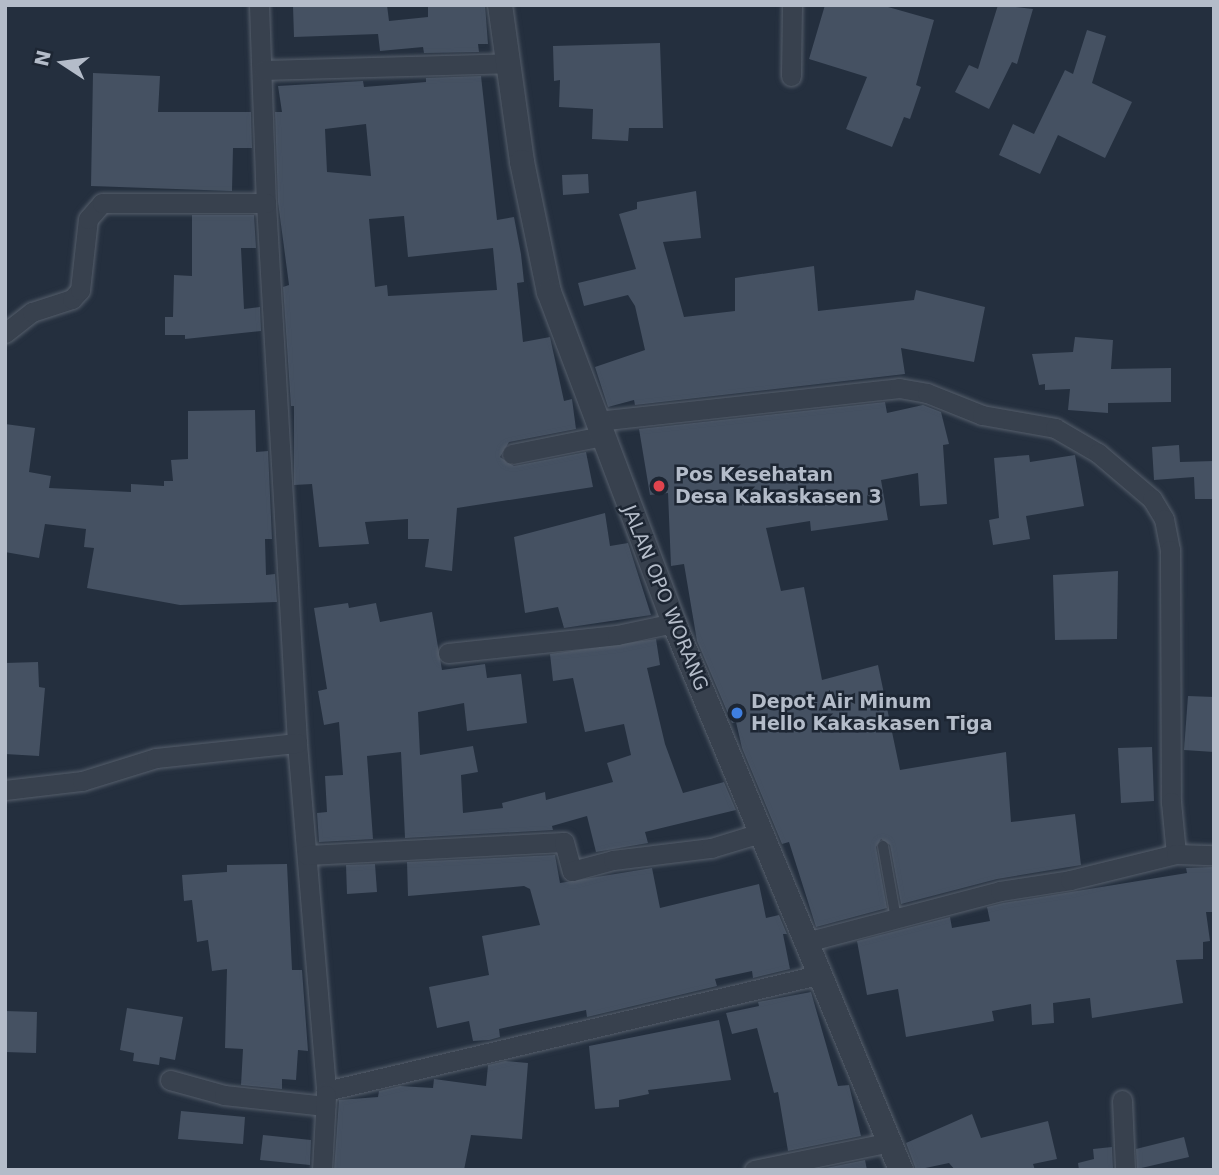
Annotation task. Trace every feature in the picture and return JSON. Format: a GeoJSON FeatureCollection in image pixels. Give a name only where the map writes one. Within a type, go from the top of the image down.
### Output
{"type":"FeatureCollection","features":[{"type":"Feature","properties":{"kind":"street"},"geometry":{"type":"LineString","coordinates":[[259,5],[266,204],[297,743],[326,1098],[322,1170]]}},
{"type":"Feature","properties":{"kind":"street","name":"JALAN OPO WORANG"},"geometry":{"type":"LineString","coordinates":[[500,5],[540,257],[600,429],[674,622],[901,1170]]}},
{"type":"Feature","properties":{"kind":"street"},"geometry":{"type":"LineString","coordinates":[[791,76],[792,5]]}},
{"type":"Feature","properties":{"kind":"street"},"geometry":{"type":"LineString","coordinates":[[262,70],[508,62]]}},
{"type":"Feature","properties":{"kind":"street"},"geometry":{"type":"LineString","coordinates":[[5,333],[32,312],[72,299],[80,290],[88,219],[102,203],[266,204]]}},
{"type":"Feature","properties":{"kind":"street"},"geometry":{"type":"LineString","coordinates":[[512,454],[600,429],[899,388],[928,393],[982,415],[1055,428],[1098,453],[1152,499],[1164,519],[1170,550],[1171,802],[1176,854]]}},
{"type":"Feature","properties":{"kind":"street"},"geometry":{"type":"LineString","coordinates":[[447,653],[617,635],[674,622]]}},
{"type":"Feature","properties":{"kind":"street"},"geometry":{"type":"LineString","coordinates":[[5,790],[82,781],[156,758],[297,743]]}},
{"type":"Feature","properties":{"kind":"street"},"geometry":{"type":"LineString","coordinates":[[307,855],[564,842],[572,871],[613,860],[711,848],[760,833]]}},
{"type":"Feature","properties":{"kind":"street"},"geometry":{"type":"LineString","coordinates":[[806,942],[1176,854],[1214,855]]}},
{"type":"Feature","properties":{"kind":"street"},"geometry":{"type":"LineString","coordinates":[[170,1080],[224,1095],[326,1098],[818,975]]}},
{"type":"Feature","properties":{"kind":"street"},"geometry":{"type":"LineString","coordinates":[[1122,1100],[1125,1170]]}},
{"type":"Feature","properties":{"kind":"street"},"geometry":{"type":"LineString","coordinates":[[754,1170],[891,1142]]}},
{"type":"Feature","properties":{"kind":"lane"},"geometry":{"type":"LineString","coordinates":[[883,846],[896,919]]}},
{"type":"Feature","properties":{"kind":"building"},"geometry":{"type":"Polygon","coordinates":[[[387,5],[389,21],[428,17],[428,5],[485,5],[488,44],[478,44],[479,52],[424,53],[423,47],[380,51],[378,34],[294,37],[293,6],[387,5]]]}},
{"type":"Feature","properties":{"kind":"building"},"geometry":{"type":"Polygon","coordinates":[[[825,5],[881,5],[934,20],[916,85],[921,87],[910,119],[904,117],[892,147],[846,129],[867,77],[809,59],[825,5]]]}},
{"type":"Feature","properties":{"kind":"building"},"geometry":{"type":"Polygon","coordinates":[[[998,5],[1033,9],[1017,64],[1012,62],[989,109],[955,92],[969,65],[978,69],[998,5]]]}},
{"type":"Feature","properties":{"kind":"building"},"geometry":{"type":"Polygon","coordinates":[[[1087,30],[1106,36],[1092,83],[1132,102],[1105,158],[1058,135],[1040,174],[999,155],[1013,124],[1034,134],[1065,70],[1073,74],[1087,30]]]}},
{"type":"Feature","properties":{"kind":"building"},"geometry":{"type":"Polygon","coordinates":[[[660,43],[663,128],[629,128],[628,141],[592,139],[593,109],[559,107],[560,80],[554,81],[553,46],[660,43]]]}},
{"type":"Feature","properties":{"kind":"building"},"geometry":{"type":"Polygon","coordinates":[[[93,73],[160,76],[158,112],[251,112],[252,148],[233,148],[232,191],[91,186],[93,73]]]}},
{"type":"Feature","properties":{"kind":"building"},"geometry":{"type":"Polygon","coordinates":[[[481,76],[497,220],[514,217],[521,254],[524,282],[517,283],[523,342],[550,337],[564,401],[572,399],[576,429],[509,442],[500,457],[514,466],[586,452],[593,487],[457,508],[452,571],[425,567],[429,539],[408,539],[408,519],[365,522],[369,544],[319,547],[312,484],[294,485],[294,406],[291,406],[283,287],[289,285],[278,202],[275,112],[282,112],[278,86],[363,81],[364,87],[426,82],[426,78],[481,76]],[[366,124],[325,129],[327,172],[371,176],[366,124]],[[404,216],[369,219],[375,287],[387,285],[388,296],[497,290],[493,248],[408,257],[404,216]]]}},
{"type":"Feature","properties":{"kind":"building"},"geometry":{"type":"Polygon","coordinates":[[[588,174],[589,193],[563,195],[562,175],[588,174]]]}},
{"type":"Feature","properties":{"kind":"building"},"geometry":{"type":"Polygon","coordinates":[[[696,191],[701,238],[663,242],[684,317],[735,311],[735,278],[814,266],[818,311],[914,300],[916,290],[985,307],[974,362],[901,348],[905,374],[635,405],[634,400],[608,407],[595,367],[645,350],[635,306],[628,295],[584,306],[578,283],[636,269],[619,214],[637,209],[637,202],[696,191]]]}},
{"type":"Feature","properties":{"kind":"building"},"geometry":{"type":"Polygon","coordinates":[[[192,215],[254,215],[256,248],[241,248],[244,309],[260,307],[261,331],[185,339],[185,335],[165,335],[165,317],[173,317],[174,275],[192,276],[192,215]]]}},
{"type":"Feature","properties":{"kind":"building"},"geometry":{"type":"Polygon","coordinates":[[[1075,337],[1113,340],[1111,369],[1171,368],[1171,402],[1108,403],[1108,413],[1068,410],[1070,389],[1045,390],[1045,384],[1039,385],[1032,354],[1073,352],[1075,337]]]}},
{"type":"Feature","properties":{"kind":"building"},"geometry":{"type":"Polygon","coordinates":[[[885,402],[887,413],[923,405],[941,412],[949,444],[943,445],[947,504],[920,506],[918,473],[881,480],[888,520],[811,531],[810,521],[766,528],[781,591],[804,587],[822,680],[878,665],[900,770],[1006,752],[1011,822],[1075,814],[1081,865],[997,879],[901,904],[890,845],[881,839],[876,847],[887,908],[816,927],[789,842],[782,844],[742,748],[736,722],[732,723],[697,641],[684,564],[671,566],[668,493],[650,495],[639,429],[885,402]]]}},
{"type":"Feature","properties":{"kind":"building"},"geometry":{"type":"Polygon","coordinates":[[[255,410],[256,452],[268,451],[272,539],[265,539],[266,575],[275,574],[277,602],[180,605],[87,588],[94,548],[84,547],[86,529],[45,524],[39,558],[5,552],[5,424],[35,428],[29,472],[51,476],[49,488],[131,492],[131,484],[164,486],[164,481],[173,481],[171,460],[188,459],[188,411],[255,410]]]}},
{"type":"Feature","properties":{"kind":"building"},"geometry":{"type":"Polygon","coordinates":[[[1179,445],[1180,462],[1214,461],[1214,499],[1195,499],[1194,477],[1154,480],[1152,447],[1179,445]]]}},
{"type":"Feature","properties":{"kind":"building"},"geometry":{"type":"Polygon","coordinates":[[[1029,455],[1030,462],[1075,455],[1084,506],[1026,516],[1030,539],[993,545],[989,520],[999,518],[994,458],[1029,455]]]}},
{"type":"Feature","properties":{"kind":"building"},"geometry":{"type":"Polygon","coordinates":[[[605,513],[610,546],[628,543],[651,615],[564,628],[558,607],[525,613],[514,537],[605,513]]]}},
{"type":"Feature","properties":{"kind":"building"},"geometry":{"type":"Polygon","coordinates":[[[1118,571],[1117,639],[1055,640],[1053,575],[1118,571]]]}},
{"type":"Feature","properties":{"kind":"building"},"geometry":{"type":"Polygon","coordinates":[[[348,603],[349,608],[376,603],[380,622],[432,612],[442,670],[485,664],[487,678],[521,674],[527,723],[467,731],[464,703],[418,712],[420,755],[473,746],[478,772],[461,775],[463,813],[503,808],[502,803],[545,792],[546,800],[613,782],[607,763],[631,755],[624,724],[585,732],[573,678],[553,681],[550,654],[656,639],[660,665],[647,668],[665,744],[683,793],[724,782],[736,810],[645,832],[648,843],[596,852],[587,816],[552,826],[553,830],[405,838],[401,752],[367,756],[373,839],[319,842],[317,813],[327,812],[325,776],[343,775],[339,722],[324,725],[318,691],[327,689],[314,608],[348,603]]]}},
{"type":"Feature","properties":{"kind":"building"},"geometry":{"type":"Polygon","coordinates":[[[38,662],[39,687],[45,688],[39,756],[5,754],[5,663],[38,662]]]}},
{"type":"Feature","properties":{"kind":"building"},"geometry":{"type":"Polygon","coordinates":[[[1188,696],[1214,697],[1214,752],[1184,750],[1188,696]]]}},
{"type":"Feature","properties":{"kind":"building"},"geometry":{"type":"Polygon","coordinates":[[[1152,747],[1154,801],[1121,803],[1118,748],[1152,747]]]}},
{"type":"Feature","properties":{"kind":"building"},"geometry":{"type":"Polygon","coordinates":[[[555,855],[560,883],[652,868],[660,908],[759,884],[766,918],[779,915],[787,934],[783,934],[790,969],[753,978],[752,971],[715,979],[717,986],[587,1017],[586,1010],[499,1029],[500,1037],[489,1040],[473,1041],[469,1021],[437,1028],[429,987],[489,975],[482,936],[540,925],[530,889],[524,886],[408,896],[407,862],[555,855]]]}},
{"type":"Feature","properties":{"kind":"building"},"geometry":{"type":"Polygon","coordinates":[[[287,864],[292,970],[302,970],[308,1051],[298,1050],[296,1080],[282,1079],[282,1089],[241,1085],[243,1049],[225,1048],[227,969],[212,971],[208,940],[197,942],[192,900],[184,901],[182,875],[227,872],[227,865],[287,864]]]}},
{"type":"Feature","properties":{"kind":"building"},"geometry":{"type":"Polygon","coordinates":[[[375,864],[377,892],[347,894],[346,865],[375,864]]]}},
{"type":"Feature","properties":{"kind":"building"},"geometry":{"type":"Polygon","coordinates":[[[1214,867],[1214,912],[1206,912],[1210,941],[1203,942],[1203,959],[1176,960],[1183,1003],[1092,1018],[1090,998],[1053,1003],[1054,1023],[1032,1025],[1031,1004],[992,1011],[994,1021],[906,1037],[898,989],[867,995],[857,941],[950,917],[952,928],[990,921],[987,907],[1003,903],[1187,873],[1186,868],[1214,867]]]}},
{"type":"Feature","properties":{"kind":"building"},"geometry":{"type":"Polygon","coordinates":[[[811,992],[838,1086],[849,1085],[861,1136],[788,1151],[778,1092],[774,1093],[757,1028],[732,1034],[726,1013],[759,1006],[758,1002],[811,992]]]}},
{"type":"Feature","properties":{"kind":"building"},"geometry":{"type":"Polygon","coordinates":[[[127,1008],[183,1017],[175,1060],[160,1057],[159,1065],[133,1061],[134,1053],[120,1050],[127,1008]]]}},
{"type":"Feature","properties":{"kind":"building"},"geometry":{"type":"Polygon","coordinates":[[[5,1011],[37,1012],[36,1053],[5,1052],[5,1011]]]}},
{"type":"Feature","properties":{"kind":"building"},"geometry":{"type":"Polygon","coordinates":[[[719,1020],[731,1080],[648,1090],[649,1094],[619,1100],[619,1107],[595,1109],[589,1046],[719,1020]]]}},
{"type":"Feature","properties":{"kind":"building"},"geometry":{"type":"Polygon","coordinates":[[[505,1061],[528,1063],[522,1139],[471,1135],[464,1170],[334,1170],[339,1100],[378,1097],[379,1091],[400,1086],[433,1088],[434,1079],[486,1086],[488,1065],[505,1061]]]}},
{"type":"Feature","properties":{"kind":"building"},"geometry":{"type":"Polygon","coordinates":[[[181,1111],[245,1117],[243,1144],[178,1139],[181,1111]]]}},
{"type":"Feature","properties":{"kind":"building"},"geometry":{"type":"Polygon","coordinates":[[[972,1114],[981,1138],[1048,1121],[1057,1159],[1033,1164],[1035,1170],[955,1170],[949,1163],[916,1170],[906,1143],[972,1114]]]}},
{"type":"Feature","properties":{"kind":"building"},"geometry":{"type":"Polygon","coordinates":[[[263,1135],[311,1140],[310,1165],[260,1160],[263,1135]]]}},
{"type":"Feature","properties":{"kind":"building"},"geometry":{"type":"Polygon","coordinates":[[[1184,1137],[1189,1157],[1137,1169],[1136,1149],[1184,1137]]]}},
{"type":"Feature","properties":{"kind":"building"},"geometry":{"type":"Polygon","coordinates":[[[1112,1147],[1113,1170],[1079,1170],[1078,1163],[1094,1159],[1093,1149],[1112,1147]]]}},
{"type":"Feature","properties":{"kind":"building"},"geometry":{"type":"Polygon","coordinates":[[[865,1160],[867,1170],[816,1170],[865,1160]]]}},
{"type":"Feature","properties":{"kind":"place","name":"Pos Kesehatan Desa Kakaskasen 3"},"geometry":{"type":"Point","coordinates":[659,486]}},
{"type":"Feature","properties":{"kind":"place","name":"Depot Air Minum Hello Kakaskasen Tiga"},"geometry":{"type":"Point","coordinates":[737,713]}}]}
